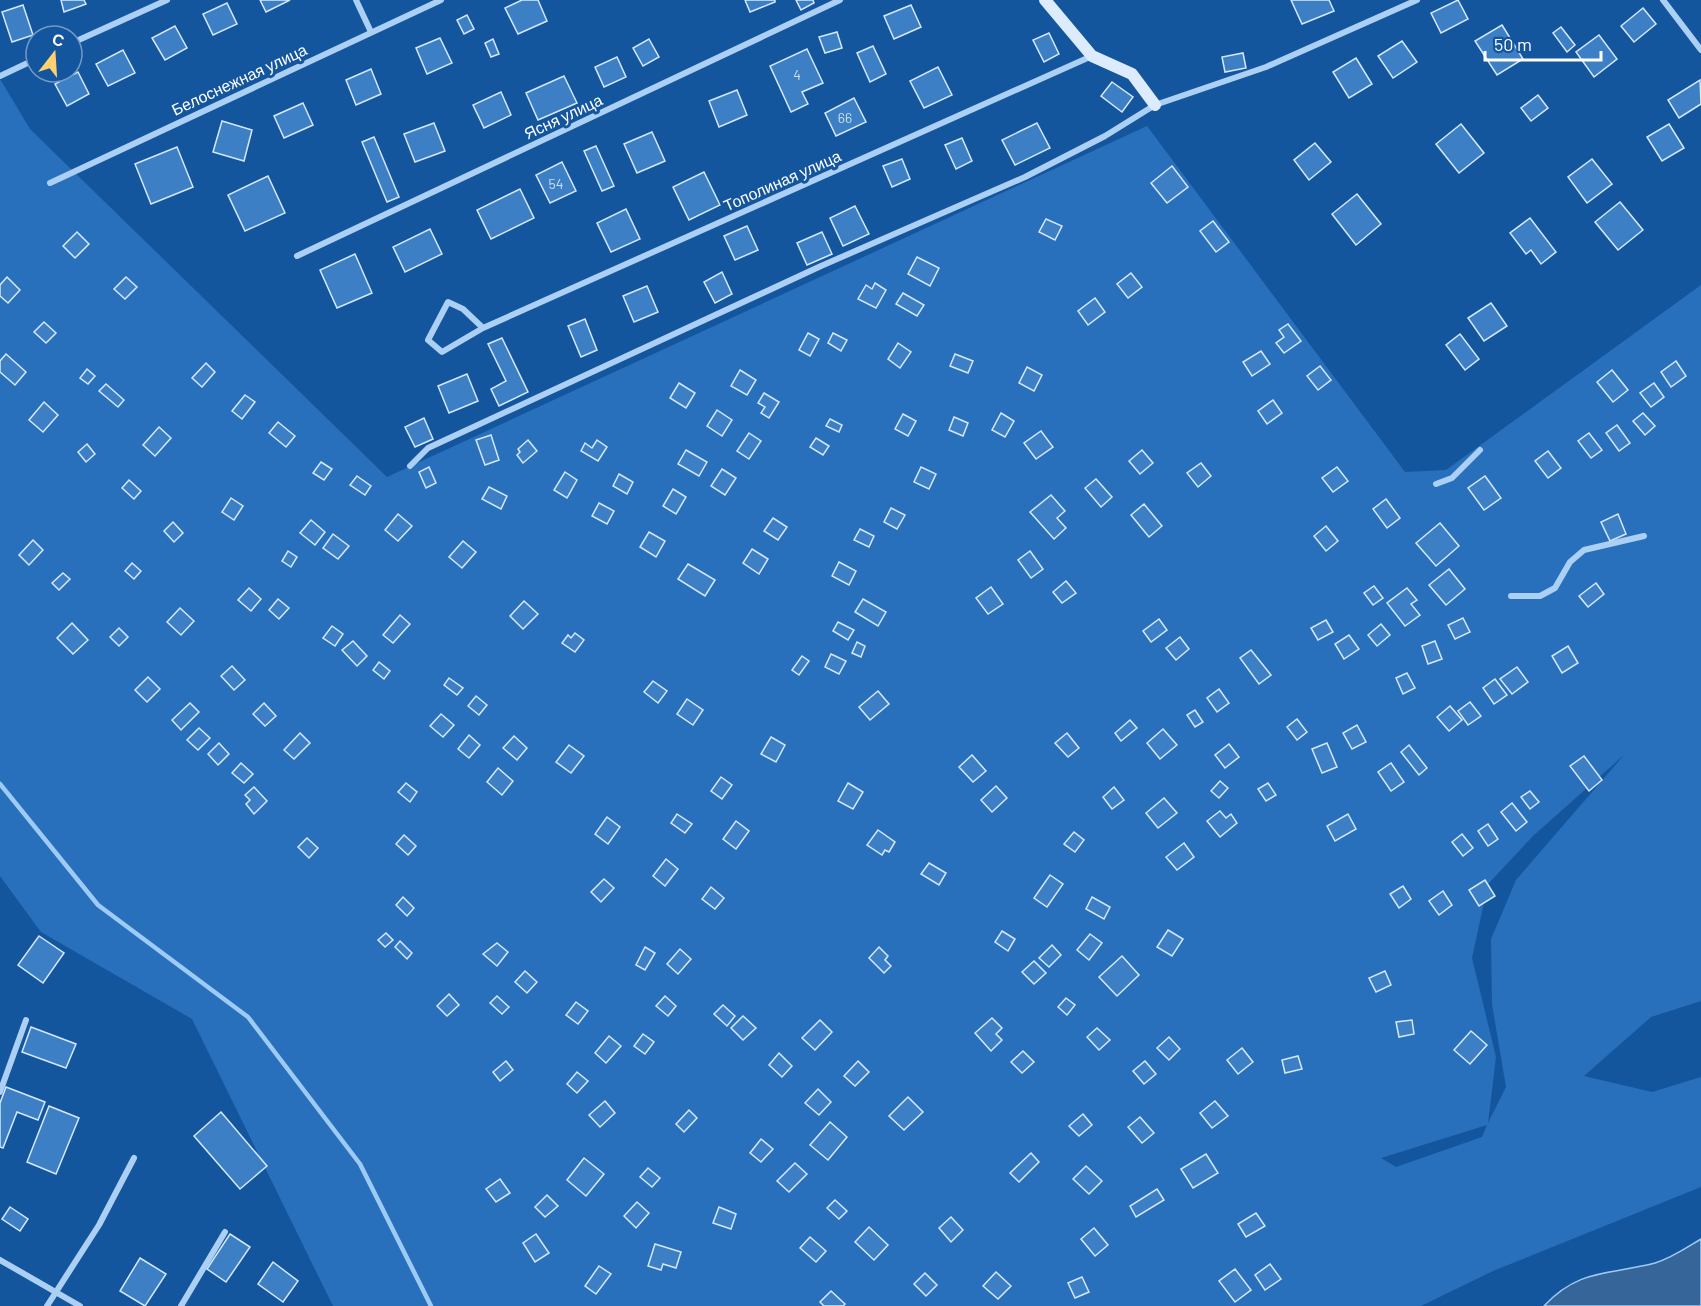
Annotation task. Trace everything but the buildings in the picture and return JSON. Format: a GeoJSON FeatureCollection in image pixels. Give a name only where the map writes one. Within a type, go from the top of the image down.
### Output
{"type":"FeatureCollection","features":[{"type":"Feature","properties":{"kind":"street"},"geometry":{"type":"LineString","coordinates":[[84,38],[167,0]]}},
{"type":"Feature","properties":{"kind":"street"},"geometry":{"type":"LineString","coordinates":[[356,0],[371,32]]}},
{"type":"Feature","properties":{"kind":"street","name":"Белоснежная улица"},"geometry":{"type":"LineString","coordinates":[[50,183],[441,0]]}},
{"type":"Feature","properties":{"kind":"street","name":"Ясня улица"},"geometry":{"type":"LineString","coordinates":[[297,256],[840,0]]}},
{"type":"Feature","properties":{"kind":"street"},"geometry":{"type":"LineString","coordinates":[[1045,0],[1092,56],[1132,74],[1155,105]]}},
{"type":"Feature","properties":{"kind":"street"},"geometry":{"type":"LineString","coordinates":[[410,466],[428,448],[821,266],[1025,177],[1105,136],[1155,105],[1266,67],[1417,0]]}},
{"type":"Feature","properties":{"kind":"street"},"geometry":{"type":"LineString","coordinates":[[1663,0],[1701,50]]}},
{"type":"Feature","properties":{"kind":"street","name":"Тополиная улица"},"geometry":{"type":"LineString","coordinates":[[483,328],[463,309],[448,302],[428,340],[442,352],[483,328],[1092,56]]}},
{"type":"Feature","properties":{"kind":"street"},"geometry":{"type":"LineString","coordinates":[[0,76],[24,65]]}},
{"type":"Feature","properties":{"kind":"street"},"geometry":{"type":"LineString","coordinates":[[1436,484],[1452,478],[1480,450]]}},
{"type":"Feature","properties":{"kind":"street"},"geometry":{"type":"LineString","coordinates":[[1511,596],[1540,596],[1555,588],[1570,562],[1584,550],[1644,537]]}},
{"type":"Feature","properties":{"kind":"street"},"geometry":{"type":"LineString","coordinates":[[0,1092],[27,1020]]}},
{"type":"Feature","properties":{"kind":"street"},"geometry":{"type":"LineString","coordinates":[[47,1306],[99,1225],[134,1158]]}},
{"type":"Feature","properties":{"kind":"street"},"geometry":{"type":"LineString","coordinates":[[181,1306],[225,1232]]}},
{"type":"Feature","properties":{"kind":"street"},"geometry":{"type":"LineString","coordinates":[[0,1260],[80,1306]]}},
{"type":"Feature","properties":{"kind":"shaded area"},"geometry":{"type":"Polygon","coordinates":[[[0,79],[30,129],[387,477],[1147,126],[1405,472],[1446,470],[1701,285],[1701,1001],[1651,1017],[1584,1076],[1652,1092],[1701,1077],[1701,1187],[1493,1271],[1421,1306],[333,1306],[192,1019],[41,932],[0,876],[0,79]],[[1624,755],[1533,836],[1488,884],[1472,958],[1496,1057],[1488,1123],[1506,1087],[1492,1004],[1491,939],[1516,880],[1624,755]],[[1487,1125],[1381,1158],[1396,1167],[1482,1137],[1487,1125]]]}},
{"type":"Feature","properties":{"kind":"shaded area"},"geometry":{"type":"Polygon","coordinates":[[[1701,1239],[1701,1306],[1544,1306],[1570,1285],[1583,1279],[1661,1261],[1701,1239]]]}},
{"type":"Feature","properties":{"kind":"waterway"},"geometry":{"type":"LineString","coordinates":[[0,784],[98,905],[248,1017],[360,1164],[431,1306]]}}]}
